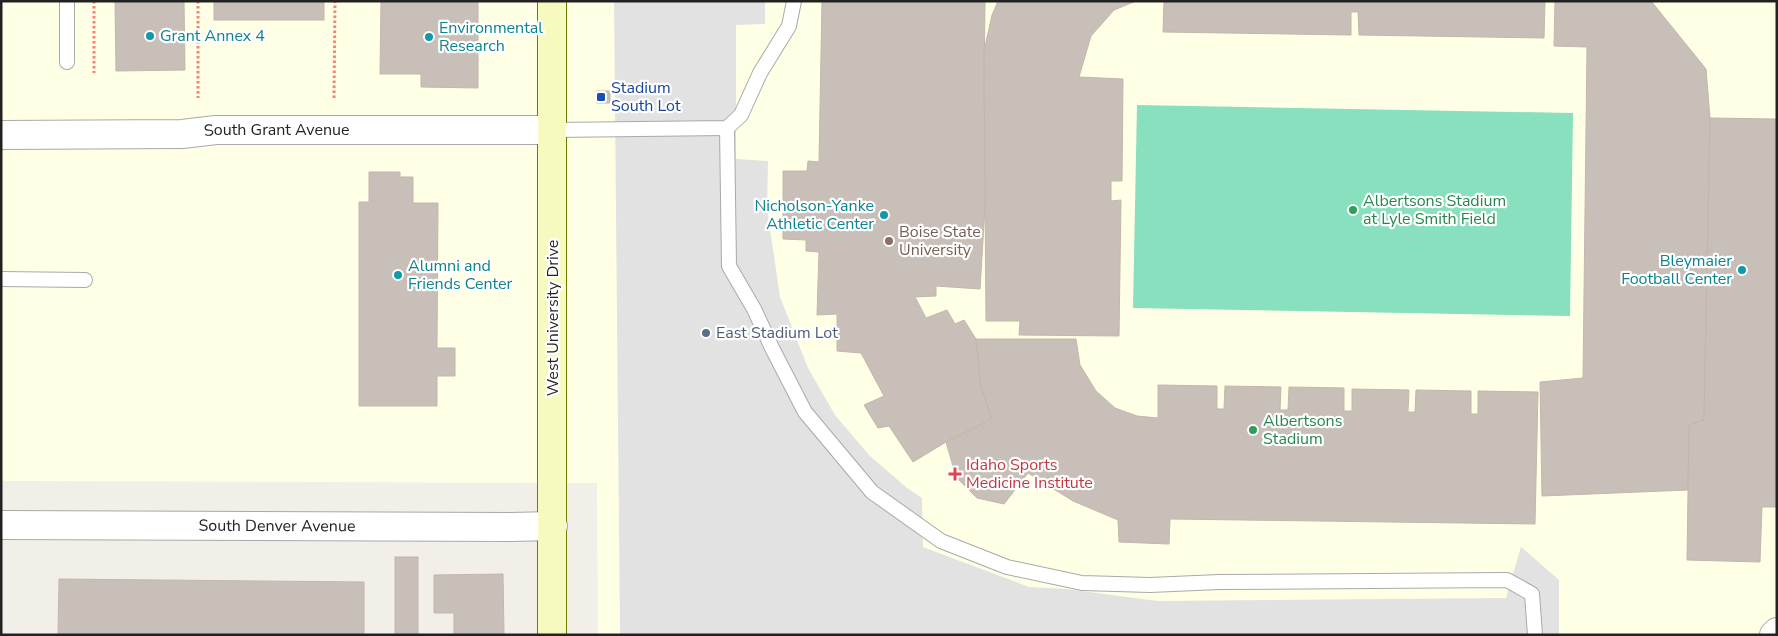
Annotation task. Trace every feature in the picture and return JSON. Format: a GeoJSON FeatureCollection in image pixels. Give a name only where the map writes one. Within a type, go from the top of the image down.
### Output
{"type":"FeatureCollection","features":[{"type":"Feature","properties":{"kind":"street","name":"West University Drive"},"geometry":{"type":"LineString","coordinates":[[552,1],[554,526],[552,635]]}},
{"type":"Feature","properties":{"kind":"street","name":"South Grant Avenue"},"geometry":{"type":"LineString","coordinates":[[1,135],[182,134],[216,130],[553,130]]}},
{"type":"Feature","properties":{"kind":"street","name":"South Denver Avenue"},"geometry":{"type":"LineString","coordinates":[[1,525],[554,526]]}},
{"type":"Feature","properties":{"kind":"lane"},"geometry":{"type":"LineString","coordinates":[[68,1],[68,62]]}},
{"type":"Feature","properties":{"kind":"lane"},"geometry":{"type":"LineString","coordinates":[[553,130],[727,128],[741,115],[760,73],[789,26],[794,1]]}},
{"type":"Feature","properties":{"kind":"lane"},"geometry":{"type":"LineString","coordinates":[[727,128],[730,266],[754,309],[773,350],[805,412],[872,492],[940,542],[1007,567],[1082,583],[1150,585],[1219,582],[1507,580],[1532,594],[1535,635]]}},
{"type":"Feature","properties":{"kind":"lane"},"geometry":{"type":"LineString","coordinates":[[1,279],[85,280]]}},
{"type":"Feature","properties":{"kind":"path"},"geometry":{"type":"LineString","coordinates":[[94,1],[94,73]]}},
{"type":"Feature","properties":{"kind":"path"},"geometry":{"type":"LineString","coordinates":[[198,1],[198,98]]}},
{"type":"Feature","properties":{"kind":"path"},"geometry":{"type":"LineString","coordinates":[[334,1],[334,98]]}},
{"type":"Feature","properties":{"kind":"shaded area","name":"Boise State University"},"geometry":{"type":"Polygon","coordinates":[[[1,1],[1777,1],[1777,635],[598,635],[597,483],[1,481],[1,1]]]}},
{"type":"Feature","properties":{"kind":"shaded area","name":"East Stadium Lot"},"geometry":{"type":"Polygon","coordinates":[[[614,1],[765,1],[765,24],[736,25],[736,159],[768,161],[767,208],[780,297],[808,368],[835,415],[869,455],[907,488],[922,498],[923,547],[1029,587],[1066,589],[1158,601],[1506,598],[1521,547],[1559,580],[1559,635],[620,635],[614,1]]]}},
{"type":"Feature","properties":{"kind":"green space","name":"Albertsons Stadium at Lyle Smith Field"},"geometry":{"type":"Polygon","coordinates":[[[1137,105],[1573,113],[1570,316],[1133,308],[1137,105]]]}},
{"type":"Feature","properties":{"kind":"building","name":"Grant Annex 4"},"geometry":{"type":"Polygon","coordinates":[[[115,1],[184,1],[185,70],[116,71],[115,1]]]}},
{"type":"Feature","properties":{"kind":"building"},"geometry":{"type":"Polygon","coordinates":[[[214,1],[324,1],[324,20],[214,20],[214,1]]]}},
{"type":"Feature","properties":{"kind":"building","name":"Environmental Research"},"geometry":{"type":"Polygon","coordinates":[[[381,1],[478,1],[478,88],[421,87],[421,74],[380,74],[381,1]]]}},
{"type":"Feature","properties":{"kind":"building","name":"Nicholson-Yanke Athletic Center"},"geometry":{"type":"Polygon","coordinates":[[[822,1],[985,1],[986,191],[980,289],[936,286],[936,296],[915,297],[926,318],[947,310],[955,324],[964,320],[976,339],[981,386],[992,419],[946,442],[913,462],[889,426],[878,428],[864,405],[884,396],[861,353],[837,351],[837,314],[817,315],[819,252],[806,251],[806,240],[783,239],[783,171],[807,171],[808,161],[819,162],[822,1]]]}},
{"type":"Feature","properties":{"kind":"building"},"geometry":{"type":"Polygon","coordinates":[[[998,1],[1136,1],[1114,10],[1091,36],[1079,77],[1123,79],[1122,181],[1111,181],[1111,201],[1121,200],[1119,336],[1019,335],[1020,321],[986,321],[984,51],[992,15],[998,1]]]}},
{"type":"Feature","properties":{"kind":"building"},"geometry":{"type":"Polygon","coordinates":[[[1164,1],[1545,1],[1544,38],[1359,35],[1358,12],[1351,12],[1351,35],[1163,32],[1164,1]]]}},
{"type":"Feature","properties":{"kind":"building"},"geometry":{"type":"Polygon","coordinates":[[[1555,1],[1651,1],[1706,69],[1710,118],[1704,420],[1689,425],[1688,490],[1542,496],[1540,382],[1583,378],[1587,47],[1554,46],[1555,1]]]}},
{"type":"Feature","properties":{"kind":"building"},"geometry":{"type":"Polygon","coordinates":[[[597,91],[610,91],[610,103],[597,103],[597,91]]]}},
{"type":"Feature","properties":{"kind":"building","name":"Bleymaier Football Center"},"geometry":{"type":"Polygon","coordinates":[[[1710,118],[1777,119],[1777,507],[1762,507],[1760,562],[1687,560],[1689,425],[1704,420],[1710,118]]]}},
{"type":"Feature","properties":{"kind":"building","name":"Alumni and Friends Center"},"geometry":{"type":"Polygon","coordinates":[[[369,172],[400,172],[400,177],[413,177],[413,203],[438,203],[437,348],[455,348],[455,376],[437,376],[437,406],[359,406],[359,202],[369,202],[369,172]]]}},
{"type":"Feature","properties":{"kind":"building","name":"Albertsons Stadium"},"geometry":{"type":"Polygon","coordinates":[[[976,339],[1076,339],[1080,365],[1096,391],[1115,408],[1137,416],[1158,418],[1158,385],[1217,386],[1217,409],[1224,409],[1225,386],[1281,387],[1280,410],[1288,410],[1289,387],[1344,388],[1344,411],[1352,411],[1352,389],[1409,390],[1408,412],[1415,412],[1416,390],[1471,391],[1471,414],[1478,414],[1478,391],[1538,392],[1535,524],[1170,519],[1169,544],[1119,542],[1118,520],[1073,501],[1028,473],[1004,504],[977,498],[956,477],[946,442],[992,419],[981,386],[976,339]]]}},
{"type":"Feature","properties":{"kind":"building"},"geometry":{"type":"Polygon","coordinates":[[[395,557],[418,557],[418,635],[395,635],[395,557]]]}},
{"type":"Feature","properties":{"kind":"building"},"geometry":{"type":"Polygon","coordinates":[[[503,574],[504,635],[454,635],[454,613],[434,613],[434,575],[503,574]]]}},
{"type":"Feature","properties":{"kind":"building"},"geometry":{"type":"Polygon","coordinates":[[[59,579],[364,582],[364,635],[58,635],[59,579]]]}},
{"type":"Feature","properties":{"kind":"place","name":"Grant Annex 4"},"geometry":{"type":"Point","coordinates":[150,36]}},
{"type":"Feature","properties":{"kind":"place","name":"Environmental Research"},"geometry":{"type":"Point","coordinates":[429,37]}},
{"type":"Feature","properties":{"kind":"place","name":"Stadium South Lot"},"geometry":{"type":"Point","coordinates":[601,97]}},
{"type":"Feature","properties":{"kind":"place","name":"Albertsons Stadium at Lyle Smith Field"},"geometry":{"type":"Point","coordinates":[1353,210]}},
{"type":"Feature","properties":{"kind":"place","name":"Nicholson-Yanke Athletic Center"},"geometry":{"type":"Point","coordinates":[884,215]}},
{"type":"Feature","properties":{"kind":"place","name":"Boise State University"},"geometry":{"type":"Point","coordinates":[889,241]}},
{"type":"Feature","properties":{"kind":"place","name":"Bleymaier Football Center"},"geometry":{"type":"Point","coordinates":[1742,270]}},
{"type":"Feature","properties":{"kind":"place","name":"Alumni and Friends Center"},"geometry":{"type":"Point","coordinates":[398,275]}},
{"type":"Feature","properties":{"kind":"place","name":"East Stadium Lot"},"geometry":{"type":"Point","coordinates":[706,333]}},
{"type":"Feature","properties":{"kind":"place","name":"Albertsons Stadium"},"geometry":{"type":"Point","coordinates":[1253,430]}},
{"type":"Feature","properties":{"kind":"place","name":"Idaho Sports Medicine Institute"},"geometry":{"type":"Point","coordinates":[955,474]}}]}
